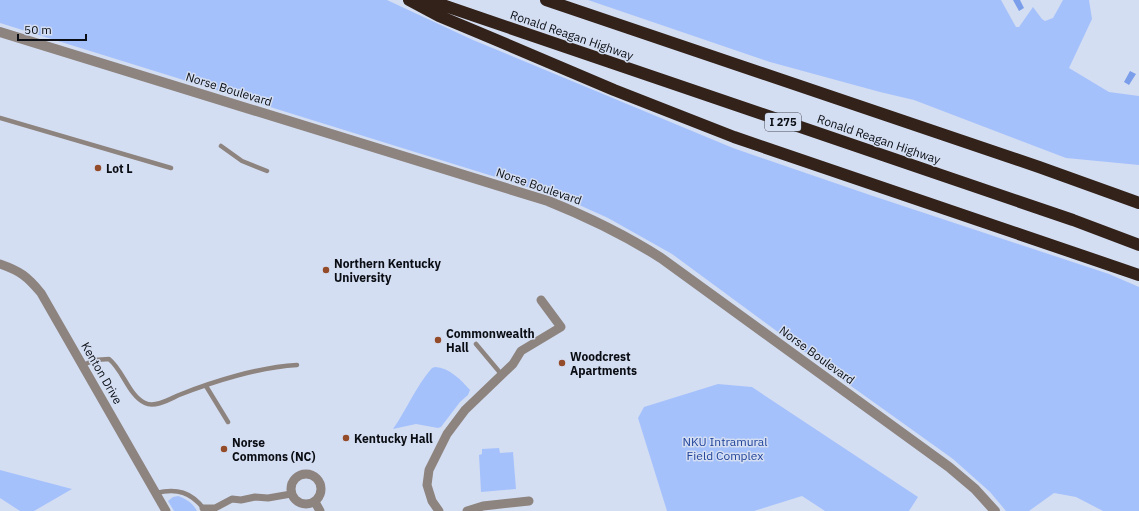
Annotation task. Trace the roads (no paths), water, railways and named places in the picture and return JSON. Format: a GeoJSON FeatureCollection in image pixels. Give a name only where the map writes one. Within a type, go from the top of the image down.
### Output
{"type":"FeatureCollection","features":[{"type":"Feature","properties":{"kind":"highway"},"geometry":{"type":"LineString","coordinates":[[409,0],[439,16],[494,40],[734,137],[1139,275]]}},
{"type":"Feature","properties":{"kind":"highway","name":"Ronald Reagan Highway"},"geometry":{"type":"LineString","coordinates":[[428,0],[1052,213],[1139,245]]}},
{"type":"Feature","properties":{"kind":"highway","name":"Ronald Reagan Highway"},"geometry":{"type":"LineString","coordinates":[[546,0],[1111,192],[1139,203]]}},
{"type":"Feature","properties":{"kind":"highway"},"geometry":{"type":"LineString","coordinates":[[1111,192],[1139,198]]}},
{"type":"Feature","properties":{"kind":"street","name":"Norse Boulevard"},"geometry":{"type":"LineString","coordinates":[[0,32],[548,200],[596,220],[661,258],[860,402],[949,467],[975,489],[995,511]]}},
{"type":"Feature","properties":{"kind":"street","name":"Kenton Drive"},"geometry":{"type":"LineString","coordinates":[[0,264],[15,270],[30,279],[41,293],[166,511]]}},
{"type":"Feature","properties":{"kind":"street"},"geometry":{"type":"LineString","coordinates":[[439,511],[432,501],[427,485],[429,470],[447,434],[465,410],[513,364],[521,351],[561,327],[541,300]]}},
{"type":"Feature","properties":{"kind":"street"},"geometry":{"type":"LineString","coordinates":[[305,473],[318,479],[322,489],[321,494],[315,502],[310,504],[301,503],[294,498],[292,494],[291,484],[296,477],[305,473]]}},
{"type":"Feature","properties":{"kind":"street"},"geometry":{"type":"LineString","coordinates":[[204,510],[215,508],[232,499],[241,500],[255,497],[268,498],[292,494]]}},
{"type":"Feature","properties":{"kind":"street"},"geometry":{"type":"LineString","coordinates":[[467,511],[482,506],[529,501]]}},
{"type":"Feature","properties":{"kind":"street"},"geometry":{"type":"LineString","coordinates":[[315,502],[320,511]]}},
{"type":"Feature","properties":{"kind":"lane"},"geometry":{"type":"LineString","coordinates":[[0,118],[171,168]]}},
{"type":"Feature","properties":{"kind":"lane"},"geometry":{"type":"LineString","coordinates":[[221,146],[242,161],[266,171]]}},
{"type":"Feature","properties":{"kind":"lane"},"geometry":{"type":"LineString","coordinates":[[476,344],[502,375]]}},
{"type":"Feature","properties":{"kind":"lane"},"geometry":{"type":"LineString","coordinates":[[83,365],[102,358],[109,359],[116,364],[130,389],[137,398],[145,404],[156,404],[206,386],[261,370],[284,365],[297,365]]}},
{"type":"Feature","properties":{"kind":"lane"},"geometry":{"type":"LineString","coordinates":[[206,386],[228,422]]}},
{"type":"Feature","properties":{"kind":"lane"},"geometry":{"type":"LineString","coordinates":[[156,493],[177,491],[185,493],[204,510]]}},
{"type":"Feature","properties":{"kind":"place","name":"Lot L"},"geometry":{"type":"Point","coordinates":[98,168]}},
{"type":"Feature","properties":{"kind":"place","name":"Northern Kentucky University"},"geometry":{"type":"Point","coordinates":[326,270]}},
{"type":"Feature","properties":{"kind":"place","name":"Commonwealth Hall"},"geometry":{"type":"Point","coordinates":[438,340]}},
{"type":"Feature","properties":{"kind":"place","name":"Woodcrest Apartments"},"geometry":{"type":"Point","coordinates":[562,363]}},
{"type":"Feature","properties":{"kind":"place","name":"Kentucky Hall"},"geometry":{"type":"Point","coordinates":[346,438]}},
{"type":"Feature","properties":{"kind":"place","name":"Norse Commons (NC)"},"geometry":{"type":"Point","coordinates":[224,449]}},
{"type":"Feature","properties":{"kind":"park label","name":"NKU Intramural Field Complex"},"geometry":{"type":"Point","coordinates":[725,448]}}]}
